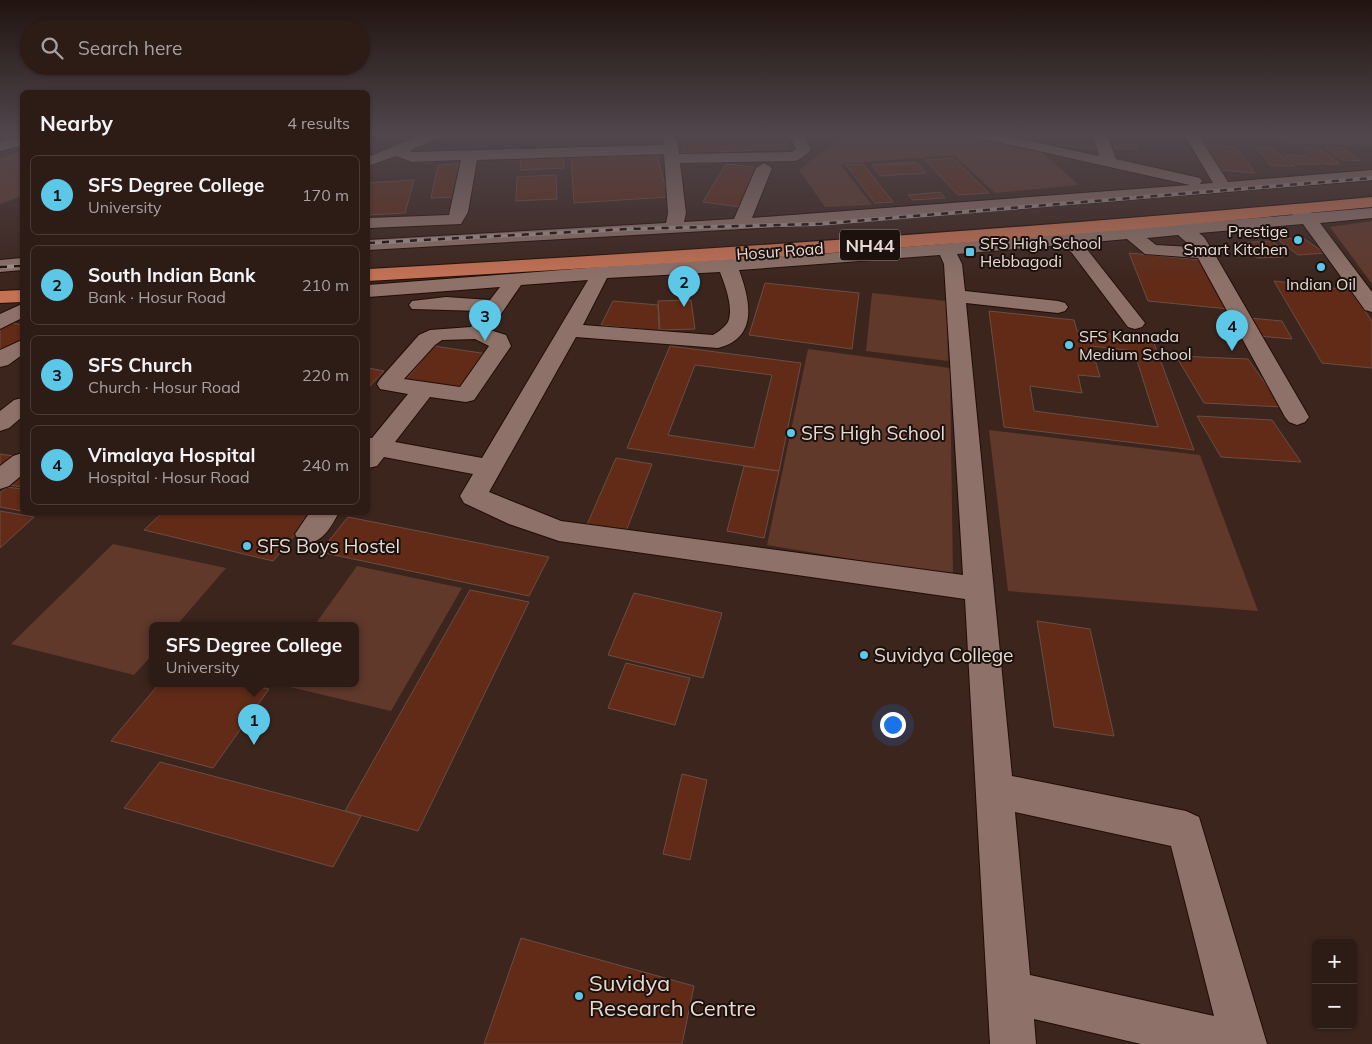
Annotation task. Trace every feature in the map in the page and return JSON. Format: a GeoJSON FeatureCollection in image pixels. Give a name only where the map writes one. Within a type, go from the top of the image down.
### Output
{"type":"FeatureCollection","features":[{"type":"Feature","properties":{"kind":"highway","name":"Hosur Road"},"geometry":{"type":"LineString","coordinates":[[370,259],[847,231],[1372,187]]}},
{"type":"Feature","properties":{"kind":"highway","name":"Hosur Road"},"geometry":{"type":"LineString","coordinates":[[370,275],[1145,230],[1302,214],[1372,202]]}},
{"type":"Feature","properties":{"kind":"highway"},"geometry":{"type":"LineString","coordinates":[[0,280],[16,268]]}},
{"type":"Feature","properties":{"kind":"highway"},"geometry":{"type":"LineString","coordinates":[[0,297],[20,296]]}},
{"type":"Feature","properties":{"kind":"street"},"geometry":{"type":"LineString","coordinates":[[370,223],[455,220],[459,212],[465,183]]}},
{"type":"Feature","properties":{"kind":"street"},"geometry":{"type":"LineString","coordinates":[[674,228],[677,213],[675,183]]}},
{"type":"Feature","properties":{"kind":"street"},"geometry":{"type":"LineString","coordinates":[[741,224],[758,183]]}},
{"type":"Feature","properties":{"kind":"street"},"geometry":{"type":"LineString","coordinates":[[1201,183],[1220,187]]}},
{"type":"Feature","properties":{"kind":"street"},"geometry":{"type":"LineString","coordinates":[[1218,183],[1220,187]]}},
{"type":"Feature","properties":{"kind":"street"},"geometry":{"type":"LineString","coordinates":[[370,246],[741,224],[1274,183]]}},
{"type":"Feature","properties":{"kind":"street"},"geometry":{"type":"LineString","coordinates":[[370,291],[600,273],[821,260],[1067,239],[1145,230],[1183,230],[1302,214],[1372,213]]}},
{"type":"Feature","properties":{"kind":"street"},"geometry":{"type":"LineString","coordinates":[[1302,214],[1336,257],[1326,261],[1332,272],[1345,284],[1359,288],[1372,306]]}},
{"type":"Feature","properties":{"kind":"street"},"geometry":{"type":"LineString","coordinates":[[1145,230],[1151,250],[1205,253]]}},
{"type":"Feature","properties":{"kind":"street"},"geometry":{"type":"LineString","coordinates":[[1183,230],[1198,241],[1297,416]]}},
{"type":"Feature","properties":{"kind":"street"},"geometry":{"type":"LineString","coordinates":[[1067,239],[1078,249],[1135,323]]}},
{"type":"Feature","properties":{"kind":"street"},"geometry":{"type":"LineString","coordinates":[[946,249],[953,264],[956,296],[1014,1044]]}},
{"type":"Feature","properties":{"kind":"street"},"geometry":{"type":"LineString","coordinates":[[0,254],[16,268]]}},
{"type":"Feature","properties":{"kind":"street"},"geometry":{"type":"LineString","coordinates":[[570,330],[718,342],[738,324],[739,313],[733,279],[728,265]]}},
{"type":"Feature","properties":{"kind":"street"},"geometry":{"type":"LineString","coordinates":[[600,273],[592,292],[474,496],[519,517],[559,531],[979,589]]}},
{"type":"Feature","properties":{"kind":"street"},"geometry":{"type":"LineString","coordinates":[[477,333],[516,279]]}},
{"type":"Feature","properties":{"kind":"street"},"geometry":{"type":"LineString","coordinates":[[956,296],[1058,307]]}},
{"type":"Feature","properties":{"kind":"street"},"geometry":{"type":"LineString","coordinates":[[418,306],[446,303],[497,306]]}},
{"type":"Feature","properties":{"kind":"street"},"geometry":{"type":"LineString","coordinates":[[0,308],[20,308]]}},
{"type":"Feature","properties":{"kind":"street"},"geometry":{"type":"LineString","coordinates":[[0,323],[20,309]]}},
{"type":"Feature","properties":{"kind":"street"},"geometry":{"type":"LineString","coordinates":[[477,333],[498,340],[500,346],[466,395],[388,384],[427,340],[437,334],[477,333]]}},
{"type":"Feature","properties":{"kind":"street"},"geometry":{"type":"LineString","coordinates":[[0,360],[20,347]]}},
{"type":"Feature","properties":{"kind":"street"},"geometry":{"type":"LineString","coordinates":[[371,451],[424,389]]}},
{"type":"Feature","properties":{"kind":"street"},"geometry":{"type":"LineString","coordinates":[[0,423],[20,407]]}},
{"type":"Feature","properties":{"kind":"street"},"geometry":{"type":"LineString","coordinates":[[371,451],[490,468]]}},
{"type":"Feature","properties":{"kind":"street"},"geometry":{"type":"LineString","coordinates":[[0,480],[20,464]]}},
{"type":"Feature","properties":{"kind":"street"},"geometry":{"type":"LineString","coordinates":[[309,534],[324,515]]}},
{"type":"Feature","properties":{"kind":"street"},"geometry":{"type":"LineString","coordinates":[[995,790],[1186,830],[1244,1044]]}},
{"type":"Feature","properties":{"kind":"street"},"geometry":{"type":"LineString","coordinates":[[1010,992],[1238,1044]]}},
{"type":"Feature","properties":{"kind":"shaded area"},"geometry":{"type":"Polygon","coordinates":[[[0,183],[20,183],[20,197],[0,204],[0,183]]]}},
{"type":"Feature","properties":{"kind":"shaded area"},"geometry":{"type":"Polygon","coordinates":[[[808,183],[855,183],[872,205],[825,207],[808,183]]]}},
{"type":"Feature","properties":{"kind":"shaded area"},"geometry":{"type":"Polygon","coordinates":[[[984,183],[1076,183],[1079,185],[995,193],[984,183]]]}},
{"type":"Feature","properties":{"kind":"shaded area"},"geometry":{"type":"Polygon","coordinates":[[[1372,221],[1372,284],[1330,227],[1372,221]]]}},
{"type":"Feature","properties":{"kind":"shaded area"},"geometry":{"type":"Polygon","coordinates":[[[872,293],[947,301],[948,361],[866,351],[872,293]]]}},
{"type":"Feature","properties":{"kind":"shaded area"},"geometry":{"type":"Polygon","coordinates":[[[808,349],[950,368],[953,576],[767,545],[808,349]]]}},
{"type":"Feature","properties":{"kind":"shaded area"},"geometry":{"type":"Polygon","coordinates":[[[989,430],[1200,455],[1258,611],[1008,591],[989,430]]]}},
{"type":"Feature","properties":{"kind":"shaded area"},"geometry":{"type":"Polygon","coordinates":[[[113,544],[226,568],[179,622],[149,622],[149,658],[134,675],[11,644],[113,544]]]}},
{"type":"Feature","properties":{"kind":"shaded area"},"geometry":{"type":"Polygon","coordinates":[[[357,566],[462,588],[391,711],[290,687],[359,687],[359,622],[317,622],[357,566]]]}},
{"type":"Feature","properties":{"kind":"building"},"geometry":{"type":"Polygon","coordinates":[[[370,183],[413,183],[405,213],[370,215],[370,183]]]}},
{"type":"Feature","properties":{"kind":"building"},"geometry":{"type":"Polygon","coordinates":[[[434,183],[463,183],[460,197],[431,198],[434,183]]]}},
{"type":"Feature","properties":{"kind":"building"},"geometry":{"type":"Polygon","coordinates":[[[517,183],[556,183],[557,199],[516,201],[517,183]]]}},
{"type":"Feature","properties":{"kind":"building"},"geometry":{"type":"Polygon","coordinates":[[[573,183],[664,183],[668,197],[574,203],[573,183]]]}},
{"type":"Feature","properties":{"kind":"building"},"geometry":{"type":"Polygon","coordinates":[[[715,183],[753,183],[741,207],[703,202],[715,183]]]}},
{"type":"Feature","properties":{"kind":"building"},"geometry":{"type":"Polygon","coordinates":[[[860,183],[878,183],[893,202],[875,203],[860,183]]]}},
{"type":"Feature","properties":{"kind":"building"},"geometry":{"type":"Polygon","coordinates":[[[946,183],[978,183],[989,193],[958,195],[946,183]]]}},
{"type":"Feature","properties":{"kind":"building"},"geometry":{"type":"Polygon","coordinates":[[[940,192],[945,198],[913,200],[908,195],[940,192]]]}},
{"type":"Feature","properties":{"kind":"building"},"geometry":{"type":"Polygon","coordinates":[[[1303,238],[1325,253],[1298,255],[1277,239],[1303,238]]]}},
{"type":"Feature","properties":{"kind":"building"},"geometry":{"type":"Polygon","coordinates":[[[1272,241],[1281,248],[1273,249],[1283,257],[1257,258],[1238,243],[1272,241]]]}},
{"type":"Feature","properties":{"kind":"building"},"geometry":{"type":"Polygon","coordinates":[[[1129,253],[1202,260],[1229,309],[1148,301],[1129,253]]]}},
{"type":"Feature","properties":{"kind":"building"},"geometry":{"type":"Polygon","coordinates":[[[1274,281],[1350,290],[1372,321],[1372,368],[1322,363],[1274,281]]]}},
{"type":"Feature","properties":{"kind":"building"},"geometry":{"type":"Polygon","coordinates":[[[765,283],[859,293],[852,349],[749,335],[765,283]]]}},
{"type":"Feature","properties":{"kind":"building"},"geometry":{"type":"Polygon","coordinates":[[[691,300],[695,329],[660,330],[658,301],[691,300]]]}},
{"type":"Feature","properties":{"kind":"building"},"geometry":{"type":"Polygon","coordinates":[[[613,301],[658,305],[659,331],[601,325],[613,301]]]}},
{"type":"Feature","properties":{"kind":"building"},"geometry":{"type":"Polygon","coordinates":[[[989,311],[1074,320],[1077,331],[1152,338],[1194,450],[1004,427],[989,311]],[[1091,346],[1100,377],[1078,375],[1082,393],[1030,386],[1034,411],[1158,427],[1134,351],[1091,346]]]}},
{"type":"Feature","properties":{"kind":"building"},"geometry":{"type":"Polygon","coordinates":[[[1249,318],[1282,321],[1292,339],[1258,336],[1249,318]]]}},
{"type":"Feature","properties":{"kind":"building"},"geometry":{"type":"Polygon","coordinates":[[[9,322],[20,325],[20,344],[0,358],[0,327],[9,322]]]}},
{"type":"Feature","properties":{"kind":"building"},"geometry":{"type":"Polygon","coordinates":[[[434,346],[488,354],[460,391],[404,382],[434,346]]]}},
{"type":"Feature","properties":{"kind":"building"},"geometry":{"type":"Polygon","coordinates":[[[670,346],[801,363],[779,471],[627,448],[670,346]],[[695,365],[668,435],[754,448],[772,375],[695,365]]]}},
{"type":"Feature","properties":{"kind":"building"},"geometry":{"type":"Polygon","coordinates":[[[1176,356],[1248,359],[1282,407],[1204,403],[1176,356]]]}},
{"type":"Feature","properties":{"kind":"building"},"geometry":{"type":"Polygon","coordinates":[[[370,368],[384,371],[370,386],[370,368]]]}},
{"type":"Feature","properties":{"kind":"building"},"geometry":{"type":"Polygon","coordinates":[[[1197,416],[1272,420],[1301,462],[1221,457],[1197,416]]]}},
{"type":"Feature","properties":{"kind":"building"},"geometry":{"type":"Polygon","coordinates":[[[0,454],[20,457],[20,458],[0,475],[0,454]]]}},
{"type":"Feature","properties":{"kind":"building"},"geometry":{"type":"Polygon","coordinates":[[[616,458],[652,464],[625,534],[586,527],[616,458]]]}},
{"type":"Feature","properties":{"kind":"building"},"geometry":{"type":"Polygon","coordinates":[[[744,466],[779,471],[764,538],[727,531],[744,466]]]}},
{"type":"Feature","properties":{"kind":"building"},"geometry":{"type":"Polygon","coordinates":[[[20,477],[20,487],[10,485],[20,477]]]}},
{"type":"Feature","properties":{"kind":"building"},"geometry":{"type":"Polygon","coordinates":[[[7,487],[20,489],[20,511],[0,507],[0,493],[7,487]]]}},
{"type":"Feature","properties":{"kind":"building"},"geometry":{"type":"Polygon","coordinates":[[[0,511],[34,517],[0,548],[0,511]]]}},
{"type":"Feature","properties":{"kind":"building","name":"SFS Boys Hostel"},"geometry":{"type":"Polygon","coordinates":[[[160,515],[311,515],[273,561],[144,530],[160,515]]]}},
{"type":"Feature","properties":{"kind":"building"},"geometry":{"type":"Polygon","coordinates":[[[348,517],[549,557],[529,596],[320,552],[348,517]]]}},
{"type":"Feature","properties":{"kind":"building"},"geometry":{"type":"Polygon","coordinates":[[[470,590],[529,602],[418,831],[345,811],[470,590]]]}},
{"type":"Feature","properties":{"kind":"building"},"geometry":{"type":"Polygon","coordinates":[[[634,593],[722,613],[703,678],[608,655],[634,593]]]}},
{"type":"Feature","properties":{"kind":"building"},"geometry":{"type":"Polygon","coordinates":[[[1037,621],[1090,629],[1114,736],[1054,727],[1037,621]]]}},
{"type":"Feature","properties":{"kind":"building"},"geometry":{"type":"Polygon","coordinates":[[[626,663],[690,678],[675,725],[608,708],[626,663]]]}},
{"type":"Feature","properties":{"kind":"building"},"geometry":{"type":"Polygon","coordinates":[[[156,687],[259,687],[269,689],[213,768],[111,741],[156,687]]]}},
{"type":"Feature","properties":{"kind":"building"},"geometry":{"type":"Polygon","coordinates":[[[160,762],[361,816],[333,867],[124,808],[160,762]]]}},
{"type":"Feature","properties":{"kind":"building"},"geometry":{"type":"Polygon","coordinates":[[[682,774],[707,780],[690,860],[663,854],[682,774]]]}},
{"type":"Feature","properties":{"kind":"building"},"geometry":{"type":"Polygon","coordinates":[[[521,938],[694,986],[682,1044],[484,1044],[521,938]]]}},
{"type":"Feature","properties":{"kind":"railway"},"geometry":{"type":"LineString","coordinates":[[370,243],[628,229],[818,224],[1315,183]]}},
{"type":"Feature","properties":{"kind":"railway"},"geometry":{"type":"LineString","coordinates":[[0,267],[20,266]]}},
{"type":"Feature","properties":{"kind":"place","name":"Prestige Smart Kitchen"},"geometry":{"type":"Point","coordinates":[1298,240]}},
{"type":"Feature","properties":{"kind":"place","name":"SFS High School Hebbagodi"},"geometry":{"type":"Point","coordinates":[970,252]}},
{"type":"Feature","properties":{"kind":"place","name":"Indian Oil"},"geometry":{"type":"Point","coordinates":[1321,267]}},
{"type":"Feature","properties":{"kind":"place","name":"South Indian Bank"},"geometry":{"type":"Point","coordinates":[684,307]}},
{"type":"Feature","properties":{"kind":"place","name":"SFS Church"},"geometry":{"type":"Point","coordinates":[485,341]}},
{"type":"Feature","properties":{"kind":"place","name":"SFS Kannada Medium School"},"geometry":{"type":"Point","coordinates":[1069,345]}},
{"type":"Feature","properties":{"kind":"place","name":"Vimalaya Hospital"},"geometry":{"type":"Point","coordinates":[1232,351]}},
{"type":"Feature","properties":{"kind":"place","name":"SFS High School"},"geometry":{"type":"Point","coordinates":[791,433]}},
{"type":"Feature","properties":{"kind":"place","name":"SFS Boys Hostel"},"geometry":{"type":"Point","coordinates":[247,546]}},
{"type":"Feature","properties":{"kind":"place","name":"Suvidya College"},"geometry":{"type":"Point","coordinates":[864,655]}},
{"type":"Feature","properties":{"kind":"place","name":"SFS Degree College"},"geometry":{"type":"Point","coordinates":[254,745]}},
{"type":"Feature","properties":{"kind":"place","name":"Suvidya Research Centre"},"geometry":{"type":"Point","coordinates":[579,996]}}]}
